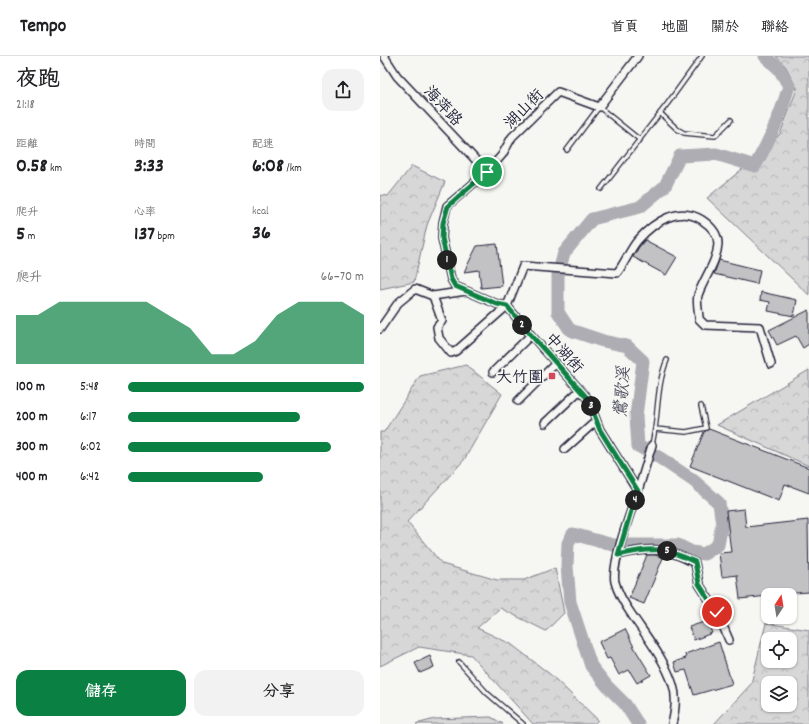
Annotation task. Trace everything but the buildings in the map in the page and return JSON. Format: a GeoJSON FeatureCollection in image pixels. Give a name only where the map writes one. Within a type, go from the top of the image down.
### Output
{"type":"FeatureCollection","features":[{"type":"Feature","properties":{"kind":"street","name":"海萍路"},"geometry":{"type":"LineString","coordinates":[[384,56],[397,76],[487,172]]}},
{"type":"Feature","properties":{"kind":"street"},"geometry":{"type":"LineString","coordinates":[[599,107],[638,56]]}},
{"type":"Feature","properties":{"kind":"street","name":"湖山街"},"geometry":{"type":"LineString","coordinates":[[487,172],[502,155],[512,137],[558,92],[599,107]]}},
{"type":"Feature","properties":{"kind":"street"},"geometry":{"type":"LineString","coordinates":[[487,172],[448,206],[443,223],[442,238],[451,279],[455,286],[497,304],[507,306]]}},
{"type":"Feature","properties":{"kind":"street"},"geometry":{"type":"LineString","coordinates":[[433,296],[442,321],[437,327],[439,338],[451,353],[456,351],[507,306],[522,266],[554,267],[617,273],[637,240],[659,222],[673,215],[685,213],[701,219],[713,229],[717,236],[718,246],[698,297],[699,319],[705,325],[760,327],[771,364]]}},
{"type":"Feature","properties":{"kind":"street"},"geometry":{"type":"LineString","coordinates":[[380,329],[398,303],[415,289],[433,296],[466,291]]}},
{"type":"Feature","properties":{"kind":"street","name":"中湖街"},"geometry":{"type":"LineString","coordinates":[[507,306],[588,399],[600,430],[638,491]]}},
{"type":"Feature","properties":{"kind":"street"},"geometry":{"type":"LineString","coordinates":[[493,372],[531,335]]}},
{"type":"Feature","properties":{"kind":"street"},"geometry":{"type":"LineString","coordinates":[[518,400],[556,363]]}},
{"type":"Feature","properties":{"kind":"street"},"geometry":{"type":"LineString","coordinates":[[545,423],[580,390]]}},
{"type":"Feature","properties":{"kind":"street"},"geometry":{"type":"LineString","coordinates":[[565,449],[596,421]]}},
{"type":"Feature","properties":{"kind":"street"},"geometry":{"type":"LineString","coordinates":[[652,445],[623,537],[615,570],[615,582],[622,600],[666,667],[674,686],[676,700],[672,724]]}},
{"type":"Feature","properties":{"kind":"street"},"geometry":{"type":"LineString","coordinates":[[619,552],[652,549],[669,551],[695,562],[699,584],[717,612],[729,640]]}},
{"type":"Feature","properties":{"kind":"lane"},"geometry":{"type":"LineString","coordinates":[[601,189],[640,140],[702,56]]}},
{"type":"Feature","properties":{"kind":"lane"},"geometry":{"type":"LineString","coordinates":[[567,150],[599,107],[640,140]]}},
{"type":"Feature","properties":{"kind":"lane"},"geometry":{"type":"LineString","coordinates":[[660,113],[677,130],[684,133],[715,136],[731,120]]}},
{"type":"Feature","properties":{"kind":"lane"},"geometry":{"type":"LineString","coordinates":[[652,445],[657,403],[667,360]]}},
{"type":"Feature","properties":{"kind":"lane"},"geometry":{"type":"LineString","coordinates":[[655,429],[686,432],[706,428],[702,406]]}},
{"type":"Feature","properties":{"kind":"lane"},"geometry":{"type":"LineString","coordinates":[[459,662],[487,693],[523,724]]}},
{"type":"Feature","properties":{"kind":"green space"},"geometry":{"type":"Polygon","coordinates":[[[776,56],[809,56],[809,295],[707,198],[764,151],[780,134],[797,89],[786,67],[776,56]]]}},
{"type":"Feature","properties":{"kind":"green space"},"geometry":{"type":"Polygon","coordinates":[[[412,166],[445,182],[427,225],[414,282],[380,289],[380,195],[388,196],[412,166]]]}},
{"type":"Feature","properties":{"kind":"green space"},"geometry":{"type":"Polygon","coordinates":[[[466,365],[502,394],[464,460],[407,522],[442,564],[497,580],[524,580],[555,568],[564,613],[546,631],[500,608],[477,628],[511,644],[551,675],[598,720],[594,724],[533,724],[471,655],[419,647],[380,666],[380,432],[384,432],[420,376],[466,365]]]}},
{"type":"Feature","properties":{"kind":"green space"},"geometry":{"type":"Polygon","coordinates":[[[809,370],[809,466],[717,425],[809,370]]]}},
{"type":"Feature","properties":{"kind":"green space"},"geometry":{"type":"Polygon","coordinates":[[[766,624],[809,630],[809,724],[714,724],[751,684],[761,643],[761,668],[797,668],[797,632],[764,632],[766,624]]]}},
{"type":"Feature","properties":{"kind":"green space"},"geometry":{"type":"Polygon","coordinates":[[[491,717],[503,724],[416,724],[435,719],[491,717]]]}},
{"type":"Feature","properties":{"kind":"waterway","name":"鶯歌溪"},"geometry":{"type":"LineString","coordinates":[[638,724],[625,704],[607,686],[591,666],[570,602],[567,566],[568,543],[573,534],[613,545],[678,545],[692,552],[704,554],[718,545],[722,524],[719,503],[694,481],[660,458],[638,446],[636,416],[643,361],[627,346],[603,341],[570,330],[558,312],[558,275],[564,253],[592,219],[640,207],[665,186],[680,156],[716,154],[755,166],[775,127],[789,86],[779,69],[765,56]]}},
{"type":"Feature","properties":{"kind":"place","name":"大竹圍"},"geometry":{"type":"Point","coordinates":[552,376]}},
{"type":"Feature","properties":{"kind":"route"},"geometry":{"type":"LineString","coordinates":[[487,172],[448,206],[443,223],[442,238],[451,279],[455,286],[497,304],[507,306],[588,399],[600,430],[638,491],[618,555],[652,549],[669,551],[695,562],[699,584],[717,612]]}}]}
